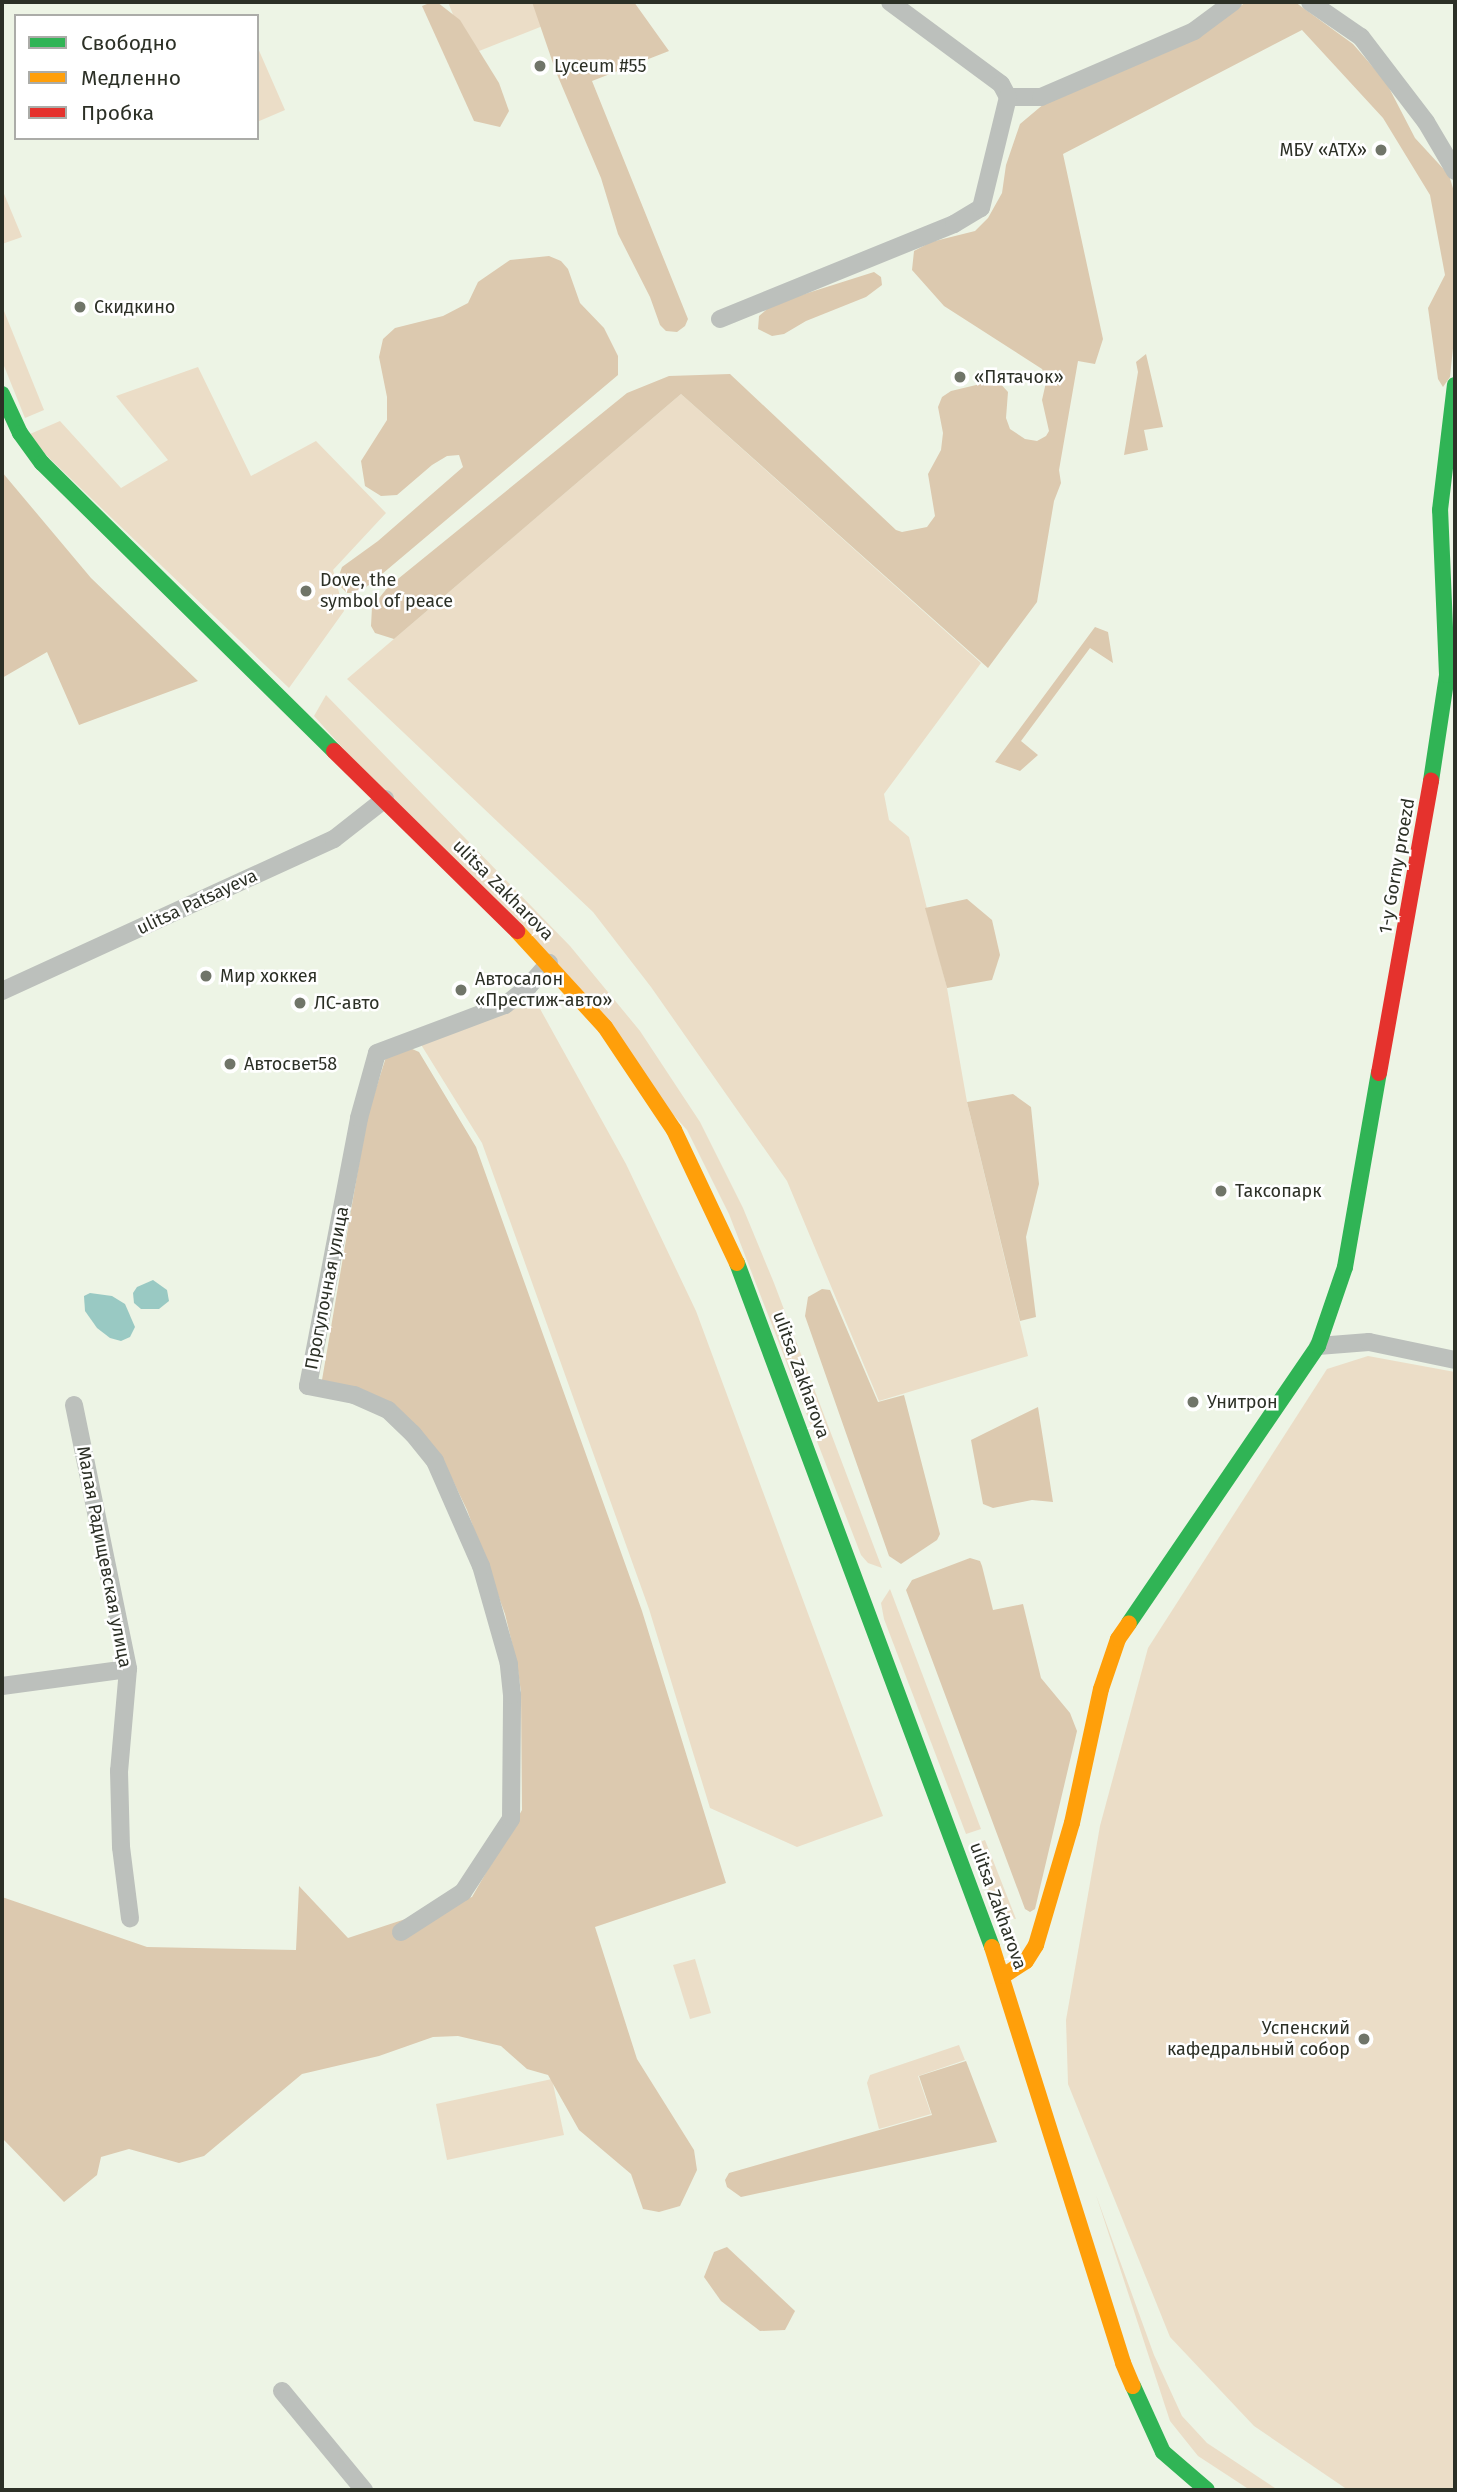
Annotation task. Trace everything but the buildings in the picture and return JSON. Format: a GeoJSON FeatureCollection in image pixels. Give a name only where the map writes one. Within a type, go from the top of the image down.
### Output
{"type":"FeatureCollection","features":[{"type":"Feature","properties":{"kind":"main road","name":"1-y Gorny proezd"},"geometry":{"type":"LineString","coordinates":[[1003,1976],[1027,1961],[1036,1945],[1072,1823],[1101,1689],[1118,1639],[1318,1346],[1345,1267],[1437,749],[1447,675],[1440,510],[1455,385]]}},
{"type":"Feature","properties":{"kind":"main road","name":"ulitsa Zakharova"},"geometry":{"type":"LineString","coordinates":[[2,394],[20,433],[42,463],[549,963],[605,1027],[674,1130],[746,1283],[1003,1976],[1123,2364],[1163,2452],[1207,2490]]}},
{"type":"Feature","properties":{"kind":"street"},"geometry":{"type":"LineString","coordinates":[[720,319],[954,224],[981,208],[1008,97],[1001,84],[890,2]]}},
{"type":"Feature","properties":{"kind":"street"},"geometry":{"type":"LineString","coordinates":[[1008,97],[1041,97],[1194,31],[1233,2]]}},
{"type":"Feature","properties":{"kind":"street"},"geometry":{"type":"LineString","coordinates":[[1310,2],[1361,37],[1426,122],[1455,171]]}},
{"type":"Feature","properties":{"kind":"street","name":"ulitsa Patsayeva"},"geometry":{"type":"LineString","coordinates":[[2,991],[334,839],[385,799]]}},
{"type":"Feature","properties":{"kind":"street","name":"Прогулочная улица"},"geometry":{"type":"LineString","coordinates":[[401,1933],[463,1892],[511,1819],[512,1695],[499,1622],[481,1566],[435,1461],[413,1434],[388,1410],[354,1395],[308,1386],[359,1118],[377,1053],[505,1005],[528,987],[549,963]]}},
{"type":"Feature","properties":{"kind":"street"},"geometry":{"type":"LineString","coordinates":[[1318,1346],[1369,1342],[1455,1360]]}},
{"type":"Feature","properties":{"kind":"street","name":"Малая Радищевская улица"},"geometry":{"type":"LineString","coordinates":[[74,1405],[128,1669],[120,1771],[121,1847],[130,1918]]}},
{"type":"Feature","properties":{"kind":"street"},"geometry":{"type":"LineString","coordinates":[[2,1686],[128,1669]]}},
{"type":"Feature","properties":{"kind":"street"},"geometry":{"type":"LineString","coordinates":[[282,2391],[364,2490]]}},
{"type":"Feature","properties":{"kind":"shaded area"},"geometry":{"type":"Polygon","coordinates":[[[437,2],[460,20],[499,83],[509,111],[500,127],[474,121],[422,6],[437,2]]]}},
{"type":"Feature","properties":{"kind":"shaded area"},"geometry":{"type":"Polygon","coordinates":[[[448,2],[556,2],[563,18],[469,55],[448,2]]]}},
{"type":"Feature","properties":{"kind":"shaded area"},"geometry":{"type":"Polygon","coordinates":[[[532,2],[634,2],[669,51],[592,81],[688,319],[685,326],[677,332],[666,331],[660,325],[650,297],[618,234],[601,178],[556,72],[532,2]]]}},
{"type":"Feature","properties":{"kind":"shaded area"},"geometry":{"type":"Polygon","coordinates":[[[1246,2],[1295,2],[1353,44],[1386,82],[1415,138],[1449,175],[1455,195],[1455,329],[1450,377],[1443,387],[1438,379],[1428,308],[1445,275],[1430,195],[1383,118],[1302,30],[1063,154],[1103,339],[1095,364],[1078,361],[1059,470],[1061,483],[1054,501],[1037,602],[988,668],[681,394],[394,639],[375,633],[371,626],[372,607],[388,587],[627,393],[669,376],[730,374],[896,530],[902,532],[927,527],[935,516],[928,474],[941,450],[943,433],[938,407],[942,397],[951,391],[997,380],[1008,392],[1006,418],[1010,429],[1025,439],[1037,441],[1049,431],[1042,400],[1047,378],[1042,369],[944,306],[912,270],[914,251],[931,242],[975,231],[988,218],[1002,193],[1006,165],[1020,124],[1045,103],[1197,37],[1246,2]]]}},
{"type":"Feature","properties":{"kind":"shaded area"},"geometry":{"type":"Polygon","coordinates":[[[259,51],[285,110],[259,121],[259,51]]]}},
{"type":"Feature","properties":{"kind":"shaded area"},"geometry":{"type":"Polygon","coordinates":[[[2,189],[22,237],[2,244],[2,189]]]}},
{"type":"Feature","properties":{"kind":"shaded area"},"geometry":{"type":"Polygon","coordinates":[[[549,256],[561,261],[568,269],[580,303],[604,328],[618,356],[618,375],[369,585],[356,593],[347,593],[340,586],[338,578],[342,567],[378,541],[463,467],[459,455],[447,456],[432,465],[397,495],[381,496],[365,486],[361,461],[387,420],[387,397],[379,357],[383,339],[395,328],[443,316],[468,303],[478,282],[510,260],[549,256]]]}},
{"type":"Feature","properties":{"kind":"shaded area"},"geometry":{"type":"Polygon","coordinates":[[[874,272],[881,277],[882,285],[866,297],[806,321],[784,334],[772,336],[758,329],[759,316],[773,304],[874,272]]]}},
{"type":"Feature","properties":{"kind":"shaded area"},"geometry":{"type":"Polygon","coordinates":[[[2,306],[44,410],[25,418],[2,361],[2,306]]]}},
{"type":"Feature","properties":{"kind":"shaded area"},"geometry":{"type":"Polygon","coordinates":[[[1146,354],[1163,427],[1144,430],[1148,450],[1124,455],[1138,372],[1136,362],[1146,354]]]}},
{"type":"Feature","properties":{"kind":"shaded area"},"geometry":{"type":"Polygon","coordinates":[[[198,367],[251,476],[316,441],[386,513],[333,570],[344,611],[289,688],[45,454],[30,434],[60,421],[121,488],[168,460],[116,396],[198,367]]]}},
{"type":"Feature","properties":{"kind":"shaded area"},"geometry":{"type":"Polygon","coordinates":[[[681,394],[981,663],[884,794],[889,820],[909,837],[947,988],[967,1102],[1028,1356],[879,1401],[787,1181],[651,987],[593,912],[347,679],[681,394]]]}},
{"type":"Feature","properties":{"kind":"shaded area"},"geometry":{"type":"Polygon","coordinates":[[[2,472],[91,578],[198,681],[79,725],[47,652],[2,678],[2,472]]]}},
{"type":"Feature","properties":{"kind":"shaded area"},"geometry":{"type":"Polygon","coordinates":[[[1095,627],[1108,632],[1113,663],[1090,648],[1021,741],[1038,755],[1020,771],[995,762],[1095,627]]]}},
{"type":"Feature","properties":{"kind":"shaded area"},"geometry":{"type":"Polygon","coordinates":[[[326,695],[570,946],[640,1031],[700,1122],[743,1208],[774,1283],[882,1568],[868,1563],[861,1555],[729,1214],[687,1130],[314,716],[326,695]]]}},
{"type":"Feature","properties":{"kind":"shaded area"},"geometry":{"type":"Polygon","coordinates":[[[967,899],[992,920],[1000,955],[992,980],[947,988],[925,908],[967,899]]]}},
{"type":"Feature","properties":{"kind":"shaded area"},"geometry":{"type":"Polygon","coordinates":[[[539,1007],[626,1164],[696,1311],[883,1816],[797,1847],[710,1808],[649,1609],[482,1143],[420,1043],[511,1009],[539,1007]]]}},
{"type":"Feature","properties":{"kind":"shaded area"},"geometry":{"type":"Polygon","coordinates":[[[410,1048],[419,1052],[476,1147],[642,1611],[726,1883],[595,1927],[637,2059],[694,2150],[697,2170],[680,2206],[659,2212],[643,2209],[631,2174],[579,2130],[548,2075],[527,2069],[501,2046],[458,2036],[433,2037],[379,2056],[302,2074],[204,2156],[179,2163],[129,2149],[101,2157],[97,2175],[64,2202],[2,2138],[2,1897],[147,1947],[296,1950],[299,1886],[348,1938],[472,1897],[522,1810],[521,1692],[517,1664],[505,1614],[467,1510],[441,1456],[417,1427],[322,1380],[367,1117],[386,1057],[410,1048]]]}},
{"type":"Feature","properties":{"kind":"shaded area"},"geometry":{"type":"Polygon","coordinates":[[[1013,1094],[1031,1107],[1039,1184],[1026,1237],[1036,1317],[1020,1321],[967,1102],[1013,1094]]]}},
{"type":"Feature","properties":{"kind":"shaded area"},"geometry":{"type":"Polygon","coordinates":[[[822,1289],[830,1290],[878,1402],[904,1395],[940,1534],[937,1540],[901,1564],[889,1556],[805,1316],[808,1297],[822,1289]]]}},
{"type":"Feature","properties":{"kind":"shaded area"},"geometry":{"type":"Polygon","coordinates":[[[1368,1356],[1455,1372],[1455,2490],[1348,2490],[1254,2426],[1170,2337],[1068,2084],[1066,2020],[1100,1826],[1148,1648],[1327,1369],[1368,1356]]]}},
{"type":"Feature","properties":{"kind":"shaded area"},"geometry":{"type":"Polygon","coordinates":[[[1038,1407],[1053,1502],[1032,1500],[993,1508],[983,1504],[971,1440],[1038,1407]]]}},
{"type":"Feature","properties":{"kind":"shaded area"},"geometry":{"type":"Polygon","coordinates":[[[970,1558],[980,1561],[993,1610],[1023,1604],[1041,1678],[1070,1713],[1077,1731],[1035,1909],[1030,1912],[1025,1909],[906,1590],[912,1580],[970,1558]]]}},
{"type":"Feature","properties":{"kind":"shaded area"},"geometry":{"type":"Polygon","coordinates":[[[890,1589],[981,1829],[966,1834],[884,1619],[881,1603],[890,1589]]]}},
{"type":"Feature","properties":{"kind":"shaded area"},"geometry":{"type":"Polygon","coordinates":[[[985,1840],[1016,1919],[1003,1917],[996,1910],[970,1846],[985,1840]]]}},
{"type":"Feature","properties":{"kind":"shaded area"},"geometry":{"type":"Polygon","coordinates":[[[695,1959],[711,2013],[690,2019],[673,1965],[695,1959]]]}},
{"type":"Feature","properties":{"kind":"shaded area"},"geometry":{"type":"Polygon","coordinates":[[[959,2045],[965,2060],[918,2076],[931,2114],[879,2129],[867,2083],[870,2075],[959,2045]]]}},
{"type":"Feature","properties":{"kind":"shaded area"},"geometry":{"type":"Polygon","coordinates":[[[966,2061],[997,2142],[741,2197],[727,2187],[725,2180],[729,2173],[932,2115],[919,2076],[966,2061]]]}},
{"type":"Feature","properties":{"kind":"shaded area"},"geometry":{"type":"Polygon","coordinates":[[[552,2079],[564,2135],[447,2160],[436,2104],[552,2079]]]}},
{"type":"Feature","properties":{"kind":"shaded area"},"geometry":{"type":"Polygon","coordinates":[[[1096,2195],[1154,2355],[1182,2416],[1207,2443],[1278,2490],[1250,2490],[1198,2456],[1170,2421],[1096,2195]]]}},
{"type":"Feature","properties":{"kind":"shaded area"},"geometry":{"type":"Polygon","coordinates":[[[727,2247],[795,2311],[785,2330],[760,2331],[721,2301],[704,2277],[714,2252],[727,2247]]]}},
{"type":"Feature","properties":{"kind":"water"},"geometry":{"type":"Polygon","coordinates":[[[153,1280],[167,1290],[169,1301],[159,1309],[141,1309],[134,1303],[133,1293],[137,1287],[153,1280]]]}},
{"type":"Feature","properties":{"kind":"water"},"geometry":{"type":"Polygon","coordinates":[[[90,1293],[112,1296],[125,1304],[135,1327],[130,1337],[121,1341],[110,1338],[97,1328],[85,1311],[84,1296],[90,1293]]]}},
{"type":"Feature","properties":{"kind":"traffic: fast"},"geometry":{"type":"LineString","coordinates":[[1431,781],[1447,675],[1440,510],[1455,385]]}},
{"type":"Feature","properties":{"kind":"traffic: fast"},"geometry":{"type":"LineString","coordinates":[[2,394],[20,433],[42,463],[334,751]]}},
{"type":"Feature","properties":{"kind":"traffic: fast"},"geometry":{"type":"LineString","coordinates":[[1129,1623],[1318,1346],[1345,1267],[1379,1073]]}},
{"type":"Feature","properties":{"kind":"traffic: fast"},"geometry":{"type":"LineString","coordinates":[[737,1263],[992,1947]]}},
{"type":"Feature","properties":{"kind":"traffic: fast"},"geometry":{"type":"LineString","coordinates":[[1133,2386],[1163,2452],[1207,2490]]}},
{"type":"Feature","properties":{"kind":"traffic: slow"},"geometry":{"type":"LineString","coordinates":[[517,931],[605,1027],[674,1130],[737,1263]]}},
{"type":"Feature","properties":{"kind":"traffic: slow"},"geometry":{"type":"LineString","coordinates":[[1003,1976],[1026,1961],[1036,1945],[1072,1823],[1101,1689],[1118,1639],[1129,1623]]}},
{"type":"Feature","properties":{"kind":"traffic: slow"},"geometry":{"type":"LineString","coordinates":[[992,1947],[1123,2363],[1133,2386]]}},
{"type":"Feature","properties":{"kind":"traffic: jam"},"geometry":{"type":"LineString","coordinates":[[334,751],[517,931]]}},
{"type":"Feature","properties":{"kind":"traffic: jam"},"geometry":{"type":"LineString","coordinates":[[1379,1073],[1431,781]]}},
{"type":"Feature","properties":{"kind":"place","name":"Lyceum #55"},"geometry":{"type":"Point","coordinates":[540,66]}},
{"type":"Feature","properties":{"kind":"place","name":"МБУ «АТХ»"},"geometry":{"type":"Point","coordinates":[1381,150]}},
{"type":"Feature","properties":{"kind":"place","name":"Скидкино"},"geometry":{"type":"Point","coordinates":[80,307]}},
{"type":"Feature","properties":{"kind":"place","name":"«Пятачок»"},"geometry":{"type":"Point","coordinates":[960,377]}},
{"type":"Feature","properties":{"kind":"place","name":"Dove, the symbol of peace"},"geometry":{"type":"Point","coordinates":[306,591]}},
{"type":"Feature","properties":{"kind":"place","name":"Мир хоккея"},"geometry":{"type":"Point","coordinates":[206,976]}},
{"type":"Feature","properties":{"kind":"place","name":"Автосалон «Престиж-авто»"},"geometry":{"type":"Point","coordinates":[461,990]}},
{"type":"Feature","properties":{"kind":"place","name":"ЛС-авто"},"geometry":{"type":"Point","coordinates":[300,1003]}},
{"type":"Feature","properties":{"kind":"place","name":"Автосвет58"},"geometry":{"type":"Point","coordinates":[230,1064]}},
{"type":"Feature","properties":{"kind":"place","name":"Таксопарк"},"geometry":{"type":"Point","coordinates":[1221,1191]}},
{"type":"Feature","properties":{"kind":"place","name":"Унитрон"},"geometry":{"type":"Point","coordinates":[1193,1402]}},
{"type":"Feature","properties":{"kind":"place","name":"Успенский кафедральный собор"},"geometry":{"type":"Point","coordinates":[1364,2039]}}]}
